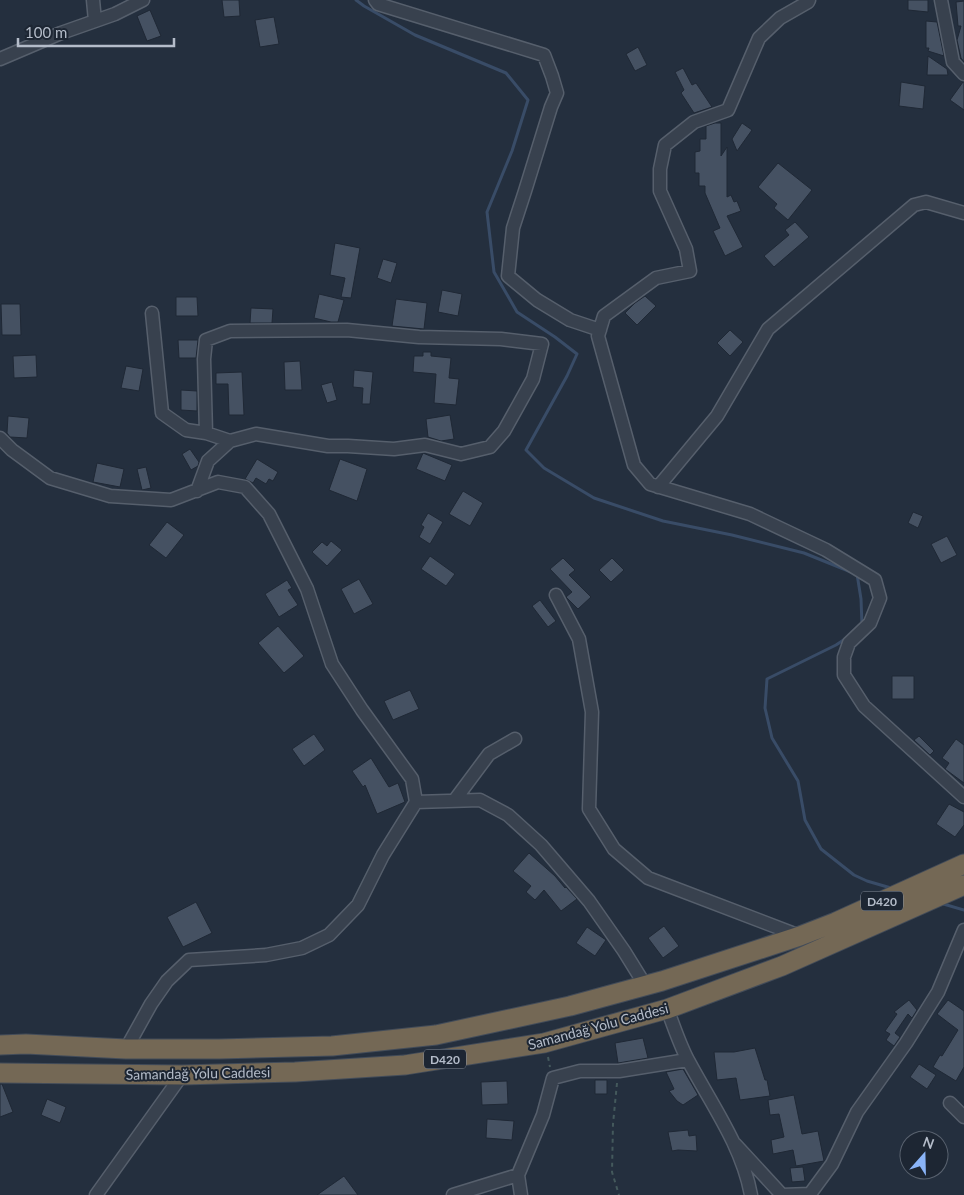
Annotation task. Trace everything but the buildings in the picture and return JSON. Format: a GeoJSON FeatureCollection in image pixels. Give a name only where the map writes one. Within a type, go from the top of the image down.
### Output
{"type":"FeatureCollection","features":[{"type":"Feature","properties":{"kind":"highway","name":"Samandağ Yolu Caddesi"},"geometry":{"type":"LineString","coordinates":[[0,1045],[26,1044],[126,1049],[219,1049],[332,1046],[436,1035],[570,1006],[645,986],[800,936],[836,922],[964,864]]}},
{"type":"Feature","properties":{"kind":"highway","name":"Samandağ Yolu Caddesi"},"geometry":{"type":"LineString","coordinates":[[0,1073],[182,1075],[295,1072],[405,1065],[544,1042],[667,1008],[782,966],[957,888]]}},
{"type":"Feature","properties":{"kind":"street"},"geometry":{"type":"LineString","coordinates":[[93,0],[95,21]]}},
{"type":"Feature","properties":{"kind":"street"},"geometry":{"type":"LineString","coordinates":[[0,59],[61,33],[115,14],[143,0]]}},
{"type":"Feature","properties":{"kind":"street"},"geometry":{"type":"LineString","coordinates":[[375,0],[378,4],[544,55],[557,93],[513,228],[508,276],[537,300],[570,320],[600,330]]}},
{"type":"Feature","properties":{"kind":"street"},"geometry":{"type":"LineString","coordinates":[[809,0],[780,18],[759,38],[728,110],[694,122],[665,145],[660,169],[660,192],[686,249],[690,271],[656,278],[604,316],[598,336],[634,465],[650,484],[750,514],[826,550],[874,580],[880,598],[870,623],[849,643],[844,657],[844,676],[864,706],[964,797]]}},
{"type":"Feature","properties":{"kind":"street"},"geometry":{"type":"LineString","coordinates":[[941,0],[953,62],[964,74]]}},
{"type":"Feature","properties":{"kind":"street"},"geometry":{"type":"LineString","coordinates":[[658,487],[717,416],[768,329],[914,204],[926,202],[964,213]]}},
{"type":"Feature","properties":{"kind":"street"},"geometry":{"type":"LineString","coordinates":[[152,314],[162,413],[186,430],[206,433],[230,440],[256,434],[328,446],[394,449],[425,445],[461,454],[490,447],[504,431],[533,379],[542,344],[501,339],[419,337],[347,330],[230,331],[206,340],[204,359],[206,433]]}},
{"type":"Feature","properties":{"kind":"street"},"geometry":{"type":"LineString","coordinates":[[0,438],[6,451],[50,478],[110,496],[171,500],[218,482],[244,487],[269,514],[307,589],[332,664],[362,710],[412,779],[416,802],[383,855],[358,905],[329,935],[302,948],[266,955],[190,960],[166,980],[126,1049]]}},
{"type":"Feature","properties":{"kind":"street"},"geometry":{"type":"LineString","coordinates":[[197,490],[208,460],[230,440]]}},
{"type":"Feature","properties":{"kind":"street"},"geometry":{"type":"LineString","coordinates":[[556,595],[579,639],[592,712],[590,809],[614,849],[648,878],[800,936]]}},
{"type":"Feature","properties":{"kind":"street"},"geometry":{"type":"LineString","coordinates":[[454,801],[489,754],[515,740]]}},
{"type":"Feature","properties":{"kind":"street"},"geometry":{"type":"LineString","coordinates":[[416,802],[480,800],[508,815],[542,844],[589,901],[624,951],[645,986]]}},
{"type":"Feature","properties":{"kind":"street"},"geometry":{"type":"LineString","coordinates":[[735,1144],[782,1195],[810,1194],[832,1164],[857,1112],[906,1044],[938,992],[963,936]]}},
{"type":"Feature","properties":{"kind":"street"},"geometry":{"type":"LineString","coordinates":[[667,1008],[688,1060],[735,1144],[751,1195]]}},
{"type":"Feature","properties":{"kind":"street"},"geometry":{"type":"LineString","coordinates":[[521,1195],[518,1175],[543,1116],[553,1078],[580,1071],[618,1070],[688,1060]]}},
{"type":"Feature","properties":{"kind":"street"},"geometry":{"type":"LineString","coordinates":[[96,1195],[182,1075]]}},
{"type":"Feature","properties":{"kind":"street"},"geometry":{"type":"LineString","coordinates":[[950,1103],[964,1117]]}},
{"type":"Feature","properties":{"kind":"street"},"geometry":{"type":"LineString","coordinates":[[453,1195],[518,1175]]}},
{"type":"Feature","properties":{"kind":"path"},"geometry":{"type":"LineString","coordinates":[[544,1042],[553,1078]]}},
{"type":"Feature","properties":{"kind":"path"},"geometry":{"type":"LineString","coordinates":[[618,1070],[613,1124],[612,1172],[618,1195]]}},
{"type":"Feature","properties":{"kind":"waterway"},"geometry":{"type":"LineString","coordinates":[[356,0],[415,35],[506,73],[528,100],[512,151],[487,212],[494,272],[517,312],[577,354],[526,450],[544,468],[594,498],[663,521],[732,535],[804,553],[851,572]]}},
{"type":"Feature","properties":{"kind":"waterway"},"geometry":{"type":"LineString","coordinates":[[857,574],[861,599],[862,625]]}},
{"type":"Feature","properties":{"kind":"waterway"},"geometry":{"type":"LineString","coordinates":[[848,637],[836,645],[767,679],[765,708],[772,738],[798,781],[805,820],[821,849],[854,875],[891,888]]}},
{"type":"Feature","properties":{"kind":"waterway"},"geometry":{"type":"LineString","coordinates":[[940,903],[964,910]]}}]}
